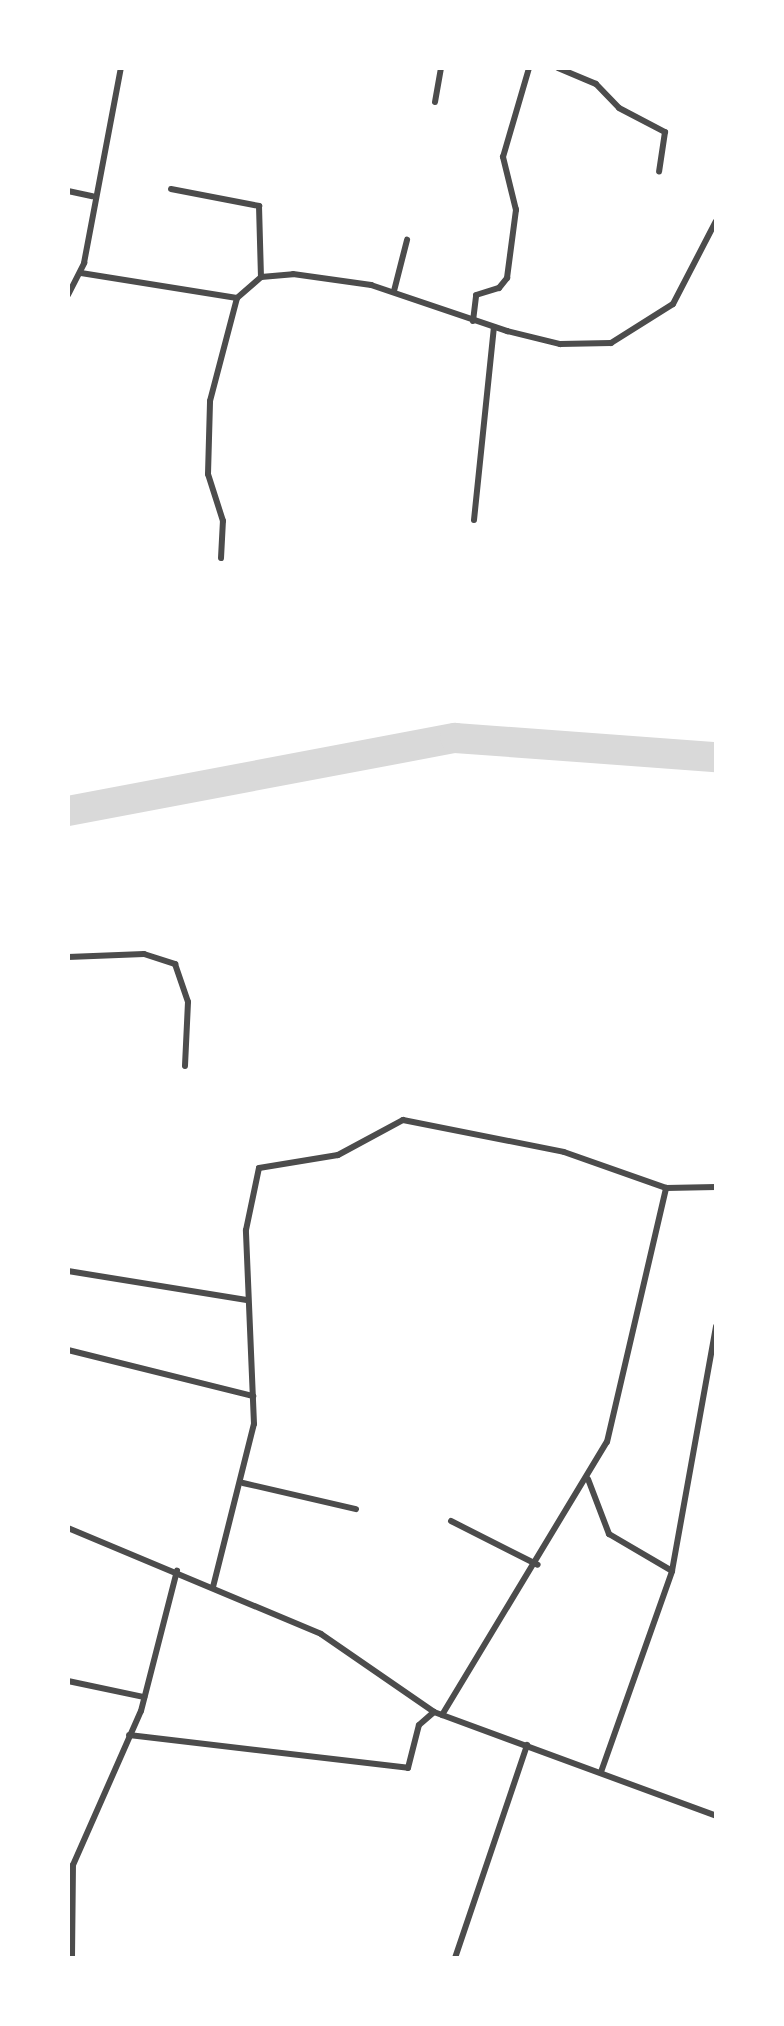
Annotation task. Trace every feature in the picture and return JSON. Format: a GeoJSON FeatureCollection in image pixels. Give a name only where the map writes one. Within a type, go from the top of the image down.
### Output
{"type":"FeatureCollection","features":[{"type":"Feature","properties":{"kind":"street"},"geometry":{"type":"LineString","coordinates":[[68,295],[82,273],[92,196],[121,68]]}},
{"type":"Feature","properties":{"kind":"street"},"geometry":{"type":"LineString","coordinates":[[435,102],[441,68]]}},
{"type":"Feature","properties":{"kind":"street"},"geometry":{"type":"LineString","coordinates":[[472,320],[476,294],[499,288],[508,278],[516,210],[503,157],[529,68]]}},
{"type":"Feature","properties":{"kind":"street"},"geometry":{"type":"LineString","coordinates":[[558,68],[596,84],[619,108],[665,132],[659,172]]}},
{"type":"Feature","properties":{"kind":"street"},"geometry":{"type":"LineString","coordinates":[[171,189],[260,206],[261,277]]}},
{"type":"Feature","properties":{"kind":"street"},"geometry":{"type":"LineString","coordinates":[[68,191],[92,196]]}},
{"type":"Feature","properties":{"kind":"street"},"geometry":{"type":"LineString","coordinates":[[220,558],[222,521],[208,474],[210,401],[237,298],[261,277],[293,274],[394,291],[494,327],[587,346],[634,334],[673,304],[716,221]]}},
{"type":"Feature","properties":{"kind":"street"},"geometry":{"type":"LineString","coordinates":[[394,291],[406,240]]}},
{"type":"Feature","properties":{"kind":"street"},"geometry":{"type":"LineString","coordinates":[[82,273],[237,298]]}},
{"type":"Feature","properties":{"kind":"street"},"geometry":{"type":"LineString","coordinates":[[474,520],[494,327]]}},
{"type":"Feature","properties":{"kind":"street"},"geometry":{"type":"LineString","coordinates":[[68,957],[144,954],[174,964],[188,1002],[184,1066]]}},
{"type":"Feature","properties":{"kind":"street"},"geometry":{"type":"LineString","coordinates":[[213,1588],[243,1483],[253,1396],[247,1204],[258,1168],[338,1156],[403,1120],[564,1152],[666,1188],[716,1187]]}},
{"type":"Feature","properties":{"kind":"street"},"geometry":{"type":"LineString","coordinates":[[129,1734],[408,1768],[419,1725],[438,1713],[538,1565],[588,1479],[612,1426],[666,1188]]}},
{"type":"Feature","properties":{"kind":"street"},"geometry":{"type":"LineString","coordinates":[[68,1271],[247,1300]]}},
{"type":"Feature","properties":{"kind":"street"},"geometry":{"type":"LineString","coordinates":[[601,1772],[672,1572],[716,1326]]}},
{"type":"Feature","properties":{"kind":"street"},"geometry":{"type":"LineString","coordinates":[[68,1350],[253,1396]]}},
{"type":"Feature","properties":{"kind":"street"},"geometry":{"type":"LineString","coordinates":[[588,1479],[609,1534],[672,1572]]}},
{"type":"Feature","properties":{"kind":"street"},"geometry":{"type":"LineString","coordinates":[[243,1483],[356,1509]]}},
{"type":"Feature","properties":{"kind":"street"},"geometry":{"type":"LineString","coordinates":[[451,1521],[538,1565]]}},
{"type":"Feature","properties":{"kind":"street"},"geometry":{"type":"LineString","coordinates":[[68,1528],[321,1634],[438,1713],[716,1816]]}},
{"type":"Feature","properties":{"kind":"street"},"geometry":{"type":"LineString","coordinates":[[72,1958],[70,1865],[144,1697],[176,1571]]}},
{"type":"Feature","properties":{"kind":"street"},"geometry":{"type":"LineString","coordinates":[[68,1681],[144,1697]]}},
{"type":"Feature","properties":{"kind":"street"},"geometry":{"type":"LineString","coordinates":[[455,1958],[527,1745]]}},
{"type":"Feature","properties":{"kind":"waterway"},"geometry":{"type":"LineString","coordinates":[[68,811],[455,738],[716,757]]}}]}
